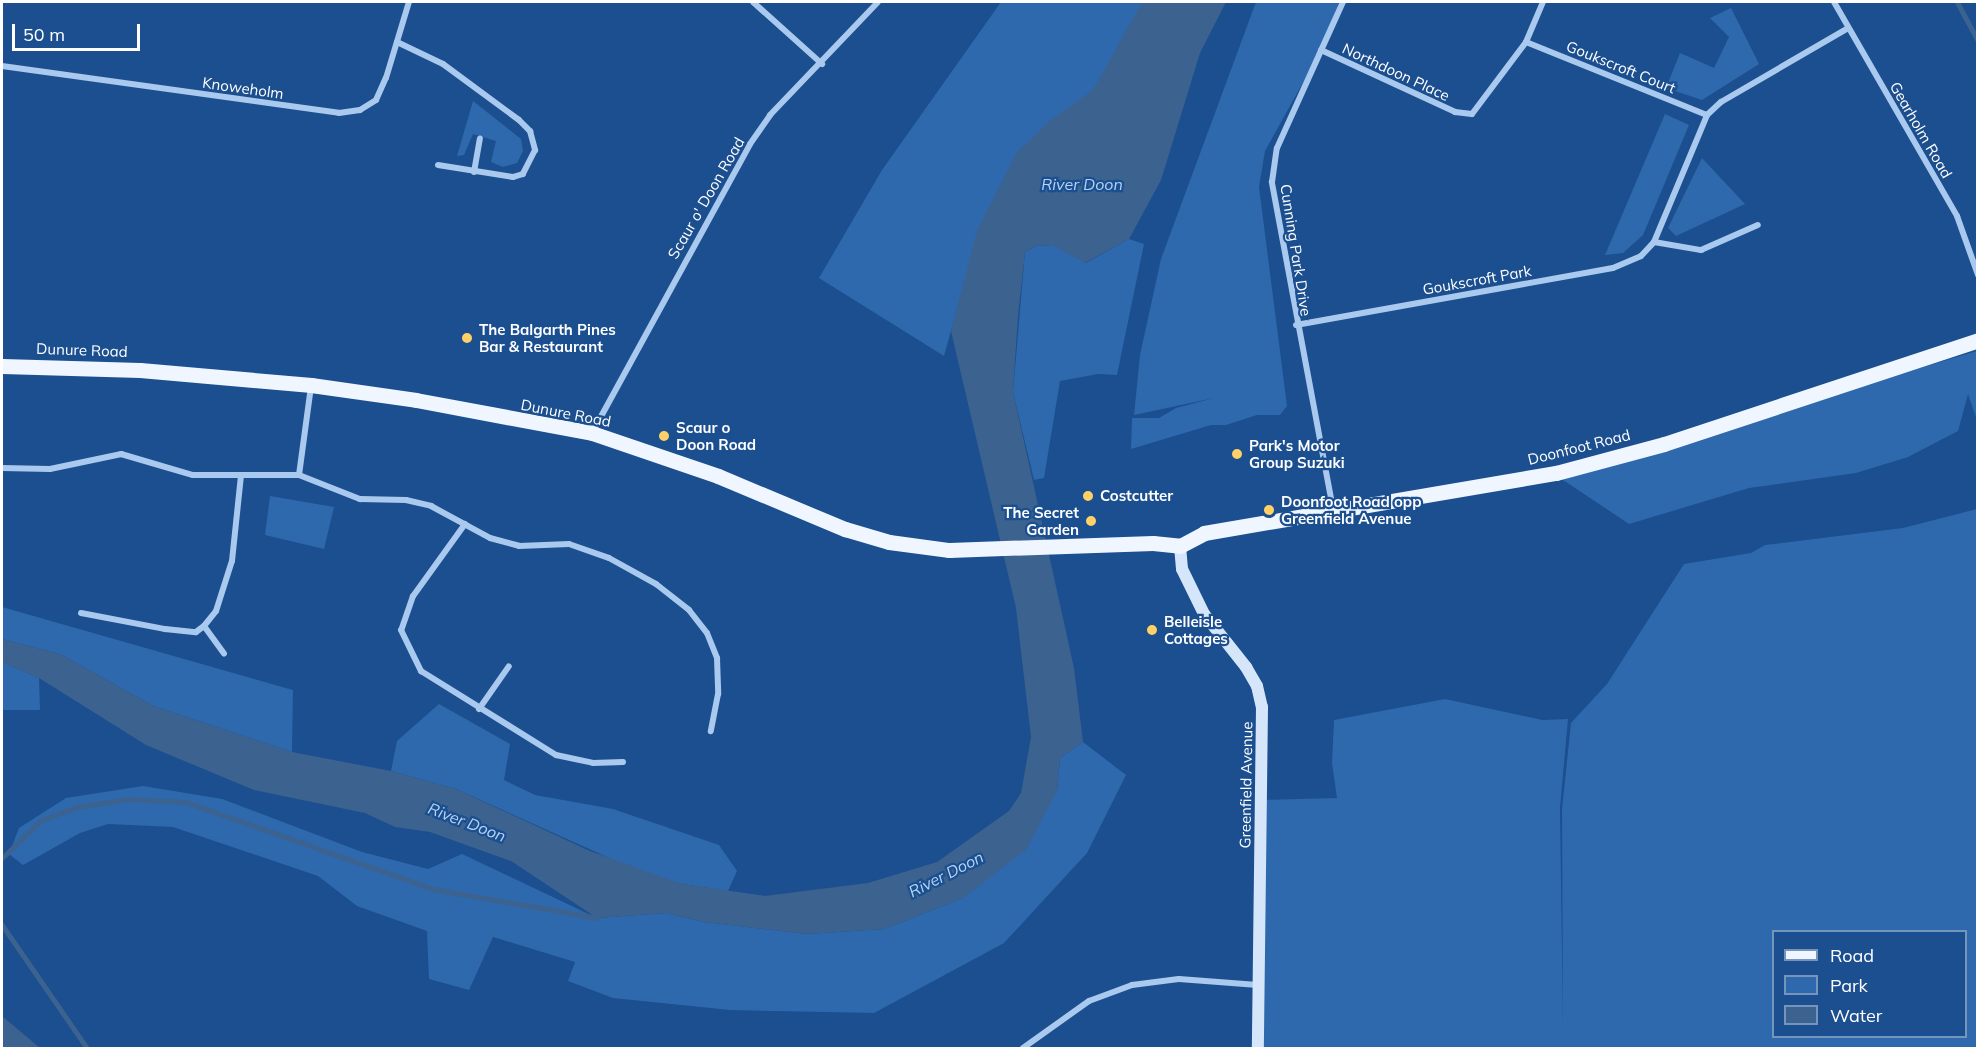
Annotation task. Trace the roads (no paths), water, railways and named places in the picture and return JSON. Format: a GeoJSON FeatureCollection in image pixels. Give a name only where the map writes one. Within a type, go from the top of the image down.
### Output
{"type":"FeatureCollection","features":[{"type":"Feature","properties":{"kind":"main road","name":"Doonfoot Road"},"geometry":{"type":"LineString","coordinates":[[1180,546],[1204,533],[1334,513],[1556,473],[1664,444],[1977,340]]}},
{"type":"Feature","properties":{"kind":"main road","name":"Dunure Road"},"geometry":{"type":"LineString","coordinates":[[2,366],[140,370],[311,385],[592,433],[718,476],[844,529],[889,542],[949,550],[1153,543],[1180,546]]}},
{"type":"Feature","properties":{"kind":"street","name":"Knoweholm"},"geometry":{"type":"LineString","coordinates":[[2,66],[339,113],[360,110],[376,100],[409,2]]}},
{"type":"Feature","properties":{"kind":"street"},"geometry":{"type":"LineString","coordinates":[[753,2],[822,64]]}},
{"type":"Feature","properties":{"kind":"street","name":"Scaur o' Doon Road"},"geometry":{"type":"LineString","coordinates":[[592,433],[732,171],[770,115],[822,64],[878,2]]}},
{"type":"Feature","properties":{"kind":"street","name":"Cunning Park Drive"},"geometry":{"type":"LineString","coordinates":[[1334,513],[1296,325],[1272,182],[1277,148],[1343,2]]}},
{"type":"Feature","properties":{"kind":"street","name":"Northdoon Place"},"geometry":{"type":"LineString","coordinates":[[1320,50],[1455,112],[1472,114],[1526,42],[1543,2]]}},
{"type":"Feature","properties":{"kind":"street","name":"Gearholm Road"},"geometry":{"type":"LineString","coordinates":[[1833,2],[1957,216],[1977,275]]}},
{"type":"Feature","properties":{"kind":"street","name":"Goukscroft Park"},"geometry":{"type":"LineString","coordinates":[[1296,325],[1613,268],[1641,256],[1654,242],[1707,115],[1721,102],[1848,28]]}},
{"type":"Feature","properties":{"kind":"street"},"geometry":{"type":"LineString","coordinates":[[397,42],[443,64],[530,131],[535,150],[523,174],[489,176],[438,165]]}},
{"type":"Feature","properties":{"kind":"street","name":"Goukscroft Court"},"geometry":{"type":"LineString","coordinates":[[1526,42],[1707,115]]}},
{"type":"Feature","properties":{"kind":"street"},"geometry":{"type":"LineString","coordinates":[[474,172],[480,139]]}},
{"type":"Feature","properties":{"kind":"street"},"geometry":{"type":"LineString","coordinates":[[1654,242],[1701,250],[1758,225]]}},
{"type":"Feature","properties":{"kind":"street"},"geometry":{"type":"LineString","coordinates":[[299,475],[311,385]]}},
{"type":"Feature","properties":{"kind":"street"},"geometry":{"type":"LineString","coordinates":[[2,468],[50,469],[121,454],[193,475],[299,475],[360,498],[406,500],[431,506],[490,538],[519,546],[569,544],[609,558],[656,585],[689,610],[708,633],[717,658],[718,694],[711,731]]}},
{"type":"Feature","properties":{"kind":"street"},"geometry":{"type":"LineString","coordinates":[[81,613],[165,629],[196,632],[204,626],[216,611],[232,561],[241,476]]}},
{"type":"Feature","properties":{"kind":"street"},"geometry":{"type":"LineString","coordinates":[[465,524],[413,596],[401,630],[421,671],[556,755],[593,763],[623,762]]}},
{"type":"Feature","properties":{"kind":"street","name":"Greenfield Avenue"},"geometry":{"type":"LineString","coordinates":[[1180,546],[1182,569],[1204,614],[1246,667],[1257,686],[1262,707],[1258,1048]]}},
{"type":"Feature","properties":{"kind":"street"},"geometry":{"type":"LineString","coordinates":[[204,626],[224,654]]}},
{"type":"Feature","properties":{"kind":"street"},"geometry":{"type":"LineString","coordinates":[[479,709],[508,666]]}},
{"type":"Feature","properties":{"kind":"street"},"geometry":{"type":"LineString","coordinates":[[1023,1048],[1089,1001],[1132,985],[1179,979],[1259,985]]}},
{"type":"Feature","properties":{"kind":"water","name":"River Doon"},"geometry":{"type":"Polygon","coordinates":[[[1142,2],[1226,2],[1200,53],[1161,180],[1129,239],[1085,263],[1053,245],[1036,246],[1025,252],[1018,316],[1013,392],[1074,668],[1083,742],[1060,758],[1057,791],[1026,850],[963,898],[884,929],[807,934],[704,922],[666,913],[597,918],[511,861],[430,832],[395,827],[365,813],[254,790],[146,745],[39,678],[2,662],[2,639],[60,654],[153,706],[292,752],[391,771],[456,789],[590,851],[682,884],[765,896],[868,883],[937,862],[1009,811],[1021,793],[1031,737],[1016,608],[951,331],[977,231],[1017,152],[1052,119],[1093,90],[1142,2]]]}},
{"type":"Feature","properties":{"kind":"water"},"geometry":{"type":"Polygon","coordinates":[[[2,1016],[40,1048],[2,1048],[2,1016]]]}},
{"type":"Feature","properties":{"kind":"waterway"},"geometry":{"type":"LineString","coordinates":[[1957,2],[1978,41]]}},
{"type":"Feature","properties":{"kind":"waterway"},"geometry":{"type":"LineString","coordinates":[[2,858],[41,820],[76,807],[127,799],[186,802],[433,889],[597,918]]}},
{"type":"Feature","properties":{"kind":"waterway"},"geometry":{"type":"LineString","coordinates":[[2,925],[87,1048]]}},
{"type":"Feature","properties":{"kind":"place","name":"The Balgarth Pines Bar & Restaurant"},"geometry":{"type":"Point","coordinates":[467,338]}},
{"type":"Feature","properties":{"kind":"place","name":"Scaur o Doon Road"},"geometry":{"type":"Point","coordinates":[664,436]}},
{"type":"Feature","properties":{"kind":"place","name":"Park's Motor Group Suzuki"},"geometry":{"type":"Point","coordinates":[1237,454]}},
{"type":"Feature","properties":{"kind":"place","name":"Costcutter"},"geometry":{"type":"Point","coordinates":[1088,496]}},
{"type":"Feature","properties":{"kind":"place","name":"Doonfoot Road opp Greenfield Avenue"},"geometry":{"type":"Point","coordinates":[1269,510]}},
{"type":"Feature","properties":{"kind":"place","name":"The Secret Garden"},"geometry":{"type":"Point","coordinates":[1091,521]}},
{"type":"Feature","properties":{"kind":"place","name":"Belleisle Cottages"},"geometry":{"type":"Point","coordinates":[1152,630]}}]}
